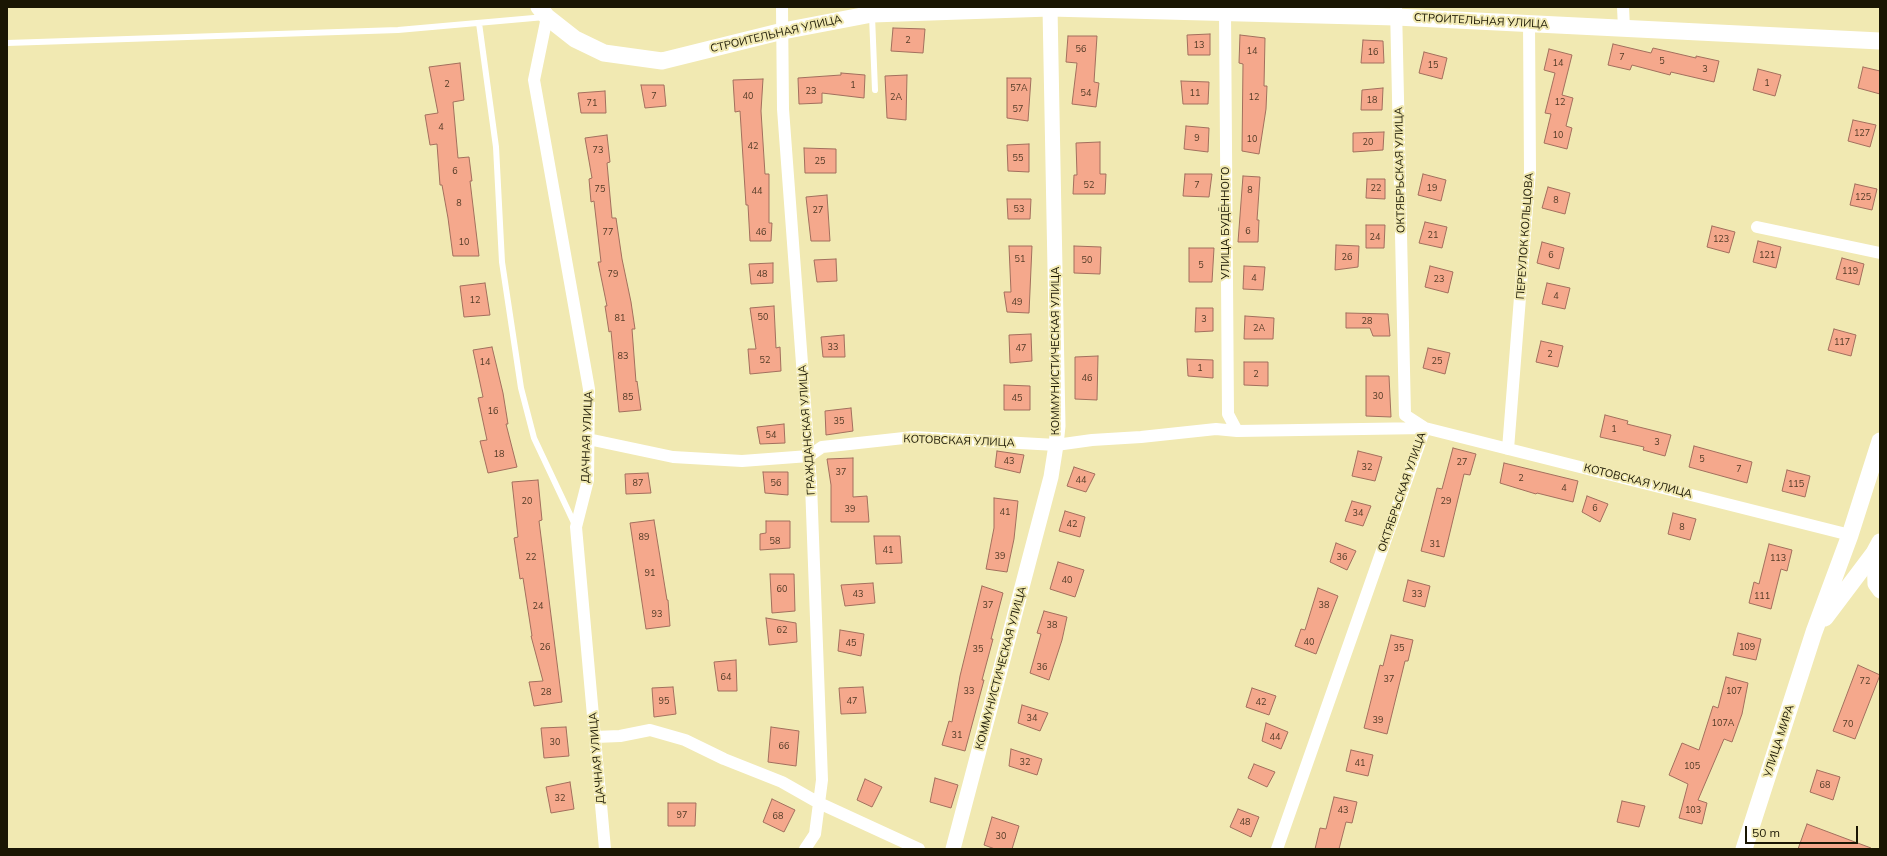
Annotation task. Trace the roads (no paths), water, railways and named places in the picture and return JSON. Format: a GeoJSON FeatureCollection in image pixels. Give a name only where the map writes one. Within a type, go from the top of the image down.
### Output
{"type":"FeatureCollection","features":[{"type":"Feature","properties":{"kind":"main road","name":"СТРОИТЕЛЬНАЯ УЛИЦА"},"geometry":{"type":"LineString","coordinates":[[543,12],[575,39],[604,53],[662,61],[872,10],[1050,8],[1225,12],[1261,10],[1396,12],[1529,23],[1880,41]]}},
{"type":"Feature","properties":{"kind":"main road","name":"УЛИЦА МИРА"},"geometry":{"type":"LineString","coordinates":[[1744,849],[1814,632],[1850,535],[1880,441]]}},
{"type":"Feature","properties":{"kind":"main road"},"geometry":{"type":"LineString","coordinates":[[1814,632],[1877,547]]}},
{"type":"Feature","properties":{"kind":"street","name":"ГРАЖДАНСКАЯ УЛИЦА"},"geometry":{"type":"LineString","coordinates":[[782,7],[783,109],[809,456],[822,780],[815,834],[805,849]]}},
{"type":"Feature","properties":{"kind":"street"},"geometry":{"type":"LineString","coordinates":[[1623,7],[1624,28]]}},
{"type":"Feature","properties":{"kind":"street","name":"КОММУНИСТИЧЕСКАЯ УЛИЦА"},"geometry":{"type":"LineString","coordinates":[[953,849],[1051,477],[1056,445],[1058,426],[1050,8]]}},
{"type":"Feature","properties":{"kind":"street","name":"ДАЧНАЯ УЛИЦА"},"geometry":{"type":"LineString","coordinates":[[543,12],[534,80],[589,389],[588,480],[576,527],[605,849]]}},
{"type":"Feature","properties":{"kind":"street","name":"УЛИЦА БУДЁННОГО"},"geometry":{"type":"LineString","coordinates":[[1225,12],[1228,414],[1237,431]]}},
{"type":"Feature","properties":{"kind":"street","name":"ОКТЯБРЬСКАЯ УЛИЦА"},"geometry":{"type":"LineString","coordinates":[[1277,849],[1425,428],[1405,415],[1396,12]]}},
{"type":"Feature","properties":{"kind":"street","name":"ПЕРЕУЛОК КОЛЬЦОВА"},"geometry":{"type":"LineString","coordinates":[[1508,449],[1530,171],[1529,23]]}},
{"type":"Feature","properties":{"kind":"street"},"geometry":{"type":"LineString","coordinates":[[1757,227],[1880,253]]}},
{"type":"Feature","properties":{"kind":"street","name":"КОТОВСКАЯ УЛИЦА"},"geometry":{"type":"LineString","coordinates":[[588,439],[673,456],[742,461],[809,456],[822,447],[913,437],[1056,445],[1092,440],[1141,437],[1216,429],[1237,431],[1425,428],[1850,535]]}},
{"type":"Feature","properties":{"kind":"street"},"geometry":{"type":"LineString","coordinates":[[1877,547],[1875,584],[1880,591]]}},
{"type":"Feature","properties":{"kind":"street"},"geometry":{"type":"LineString","coordinates":[[595,737],[620,736],[650,730],[685,740],[724,759],[782,782],[819,803],[919,849]]}},
{"type":"Feature","properties":{"kind":"lane"},"geometry":{"type":"LineString","coordinates":[[872,10],[875,90]]}},
{"type":"Feature","properties":{"kind":"lane"},"geometry":{"type":"LineString","coordinates":[[7,43],[398,30],[479,23],[543,12]]}},
{"type":"Feature","properties":{"kind":"lane"},"geometry":{"type":"LineString","coordinates":[[479,23],[496,147],[502,262],[521,388],[534,438],[576,527]]}}]}
